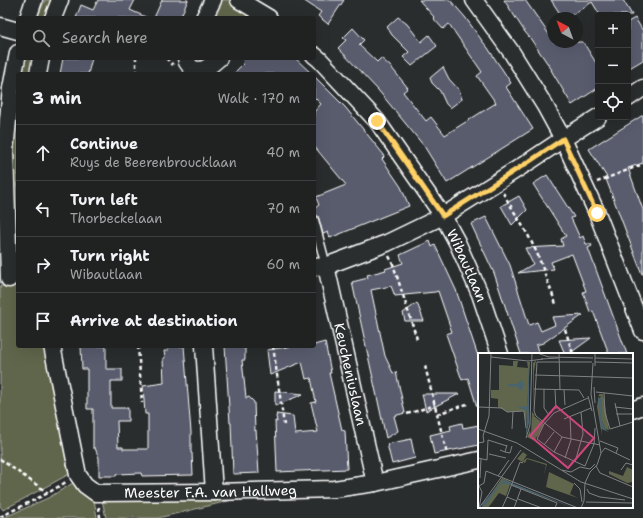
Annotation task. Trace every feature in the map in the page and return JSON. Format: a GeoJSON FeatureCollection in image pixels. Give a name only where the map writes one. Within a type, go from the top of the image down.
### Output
{"type":"FeatureCollection","features":[{"type":"Feature","properties":{"kind":"street"},"geometry":{"type":"LineString","coordinates":[[29,16],[34,0]]}},
{"type":"Feature","properties":{"kind":"street"},"geometry":{"type":"LineString","coordinates":[[54,16],[60,0]]}},
{"type":"Feature","properties":{"kind":"street"},"geometry":{"type":"LineString","coordinates":[[205,16],[213,0]]}},
{"type":"Feature","properties":{"kind":"street"},"geometry":{"type":"LineString","coordinates":[[238,0],[265,16]]}},
{"type":"Feature","properties":{"kind":"street"},"geometry":{"type":"LineString","coordinates":[[474,0],[512,53],[545,106],[563,139],[597,213],[643,331]]}},
{"type":"Feature","properties":{"kind":"street"},"geometry":{"type":"LineString","coordinates":[[0,26],[16,30]]}},
{"type":"Feature","properties":{"kind":"street","name":"Wibautlaan"},"geometry":{"type":"LineString","coordinates":[[316,57],[377,121],[443,216],[457,242],[480,294],[500,353]]}},
{"type":"Feature","properties":{"kind":"street"},"geometry":{"type":"LineString","coordinates":[[9,279],[2,151],[17,60]]}},
{"type":"Feature","properties":{"kind":"street"},"geometry":{"type":"LineString","coordinates":[[38,72],[41,60]]}},
{"type":"Feature","properties":{"kind":"street"},"geometry":{"type":"LineString","coordinates":[[189,64],[200,70],[208,67],[217,60]]}},
{"type":"Feature","properties":{"kind":"street"},"geometry":{"type":"LineString","coordinates":[[631,96],[643,88]]}},
{"type":"Feature","properties":{"kind":"street"},"geometry":{"type":"LineString","coordinates":[[320,266],[383,244],[443,216],[595,119]]}},
{"type":"Feature","properties":{"kind":"street","name":"Keucheniuslaan"},"geometry":{"type":"LineString","coordinates":[[320,266],[375,483]]}},
{"type":"Feature","properties":{"kind":"street"},"geometry":{"type":"LineString","coordinates":[[52,348],[78,475]]}},
{"type":"Feature","properties":{"kind":"street"},"geometry":{"type":"LineString","coordinates":[[204,348],[214,492]]}},
{"type":"Feature","properties":{"kind":"street"},"geometry":{"type":"LineString","coordinates":[[633,410],[643,406]]}},
{"type":"Feature","properties":{"kind":"street","name":"Meester F.A. van Hallweg"},"geometry":{"type":"LineString","coordinates":[[78,475],[85,485],[96,493],[334,489],[375,483],[478,460]]}},
{"type":"Feature","properties":{"kind":"lane"},"geometry":{"type":"LineString","coordinates":[[316,235],[320,266]]}},
{"type":"Feature","properties":{"kind":"path"},"geometry":{"type":"LineString","coordinates":[[136,60],[136,72]]}},
{"type":"Feature","properties":{"kind":"path"},"geometry":{"type":"LineString","coordinates":[[585,186],[643,164]]}},
{"type":"Feature","properties":{"kind":"path"},"geometry":{"type":"LineString","coordinates":[[497,182],[534,247],[556,304]]}},
{"type":"Feature","properties":{"kind":"path"},"geometry":{"type":"LineString","coordinates":[[383,244],[393,264],[417,339]]}},
{"type":"Feature","properties":{"kind":"path"},"geometry":{"type":"LineString","coordinates":[[565,329],[574,353]]}},
{"type":"Feature","properties":{"kind":"path"},"geometry":{"type":"LineString","coordinates":[[138,348],[142,403]]}},
{"type":"Feature","properties":{"kind":"path"},"geometry":{"type":"LineString","coordinates":[[273,348],[284,426]]}},
{"type":"Feature","properties":{"kind":"path"},"geometry":{"type":"LineString","coordinates":[[425,366],[450,466]]}},
{"type":"Feature","properties":{"kind":"path"},"geometry":{"type":"LineString","coordinates":[[437,414],[467,404]]}},
{"type":"Feature","properties":{"kind":"path"},"geometry":{"type":"LineString","coordinates":[[407,414],[435,405]]}},
{"type":"Feature","properties":{"kind":"path"},"geometry":{"type":"LineString","coordinates":[[0,459],[48,493]]}},
{"type":"Feature","properties":{"kind":"path"},"geometry":{"type":"LineString","coordinates":[[0,518],[48,493],[78,475]]}},
{"type":"Feature","properties":{"kind":"green space"},"geometry":{"type":"Polygon","coordinates":[[[45,0],[57,0],[50,16],[38,16],[45,0]]]}},
{"type":"Feature","properties":{"kind":"green space"},"geometry":{"type":"Polygon","coordinates":[[[218,0],[229,0],[252,16],[210,16],[218,0]]]}},
{"type":"Feature","properties":{"kind":"green space"},"geometry":{"type":"Polygon","coordinates":[[[25,60],[36,60],[33,72],[22,72],[25,60]]]}},
{"type":"Feature","properties":{"kind":"green space"},"geometry":{"type":"Polygon","coordinates":[[[16,125],[16,265],[14,154],[16,125]]]}},
{"type":"Feature","properties":{"kind":"green space"},"geometry":{"type":"Polygon","coordinates":[[[0,286],[16,286],[16,348],[45,348],[73,472],[3,510],[0,506],[0,286]]]}},
{"type":"Feature","properties":{"kind":"green space"},"geometry":{"type":"Polygon","coordinates":[[[73,483],[85,495],[94,499],[97,518],[3,518],[48,498],[73,483]]]}},
{"type":"Feature","properties":{"kind":"green space"},"geometry":{"type":"Polygon","coordinates":[[[245,497],[158,518],[106,518],[102,500],[245,497]]]}},
{"type":"Feature","properties":{"kind":"building"},"geometry":{"type":"Polygon","coordinates":[[[98,0],[135,0],[130,10],[144,16],[77,16],[81,5],[93,10],[98,0]]]}},
{"type":"Feature","properties":{"kind":"building"},"geometry":{"type":"Polygon","coordinates":[[[162,0],[188,0],[181,16],[155,16],[162,0]]]}},
{"type":"Feature","properties":{"kind":"building"},"geometry":{"type":"Polygon","coordinates":[[[303,0],[344,0],[328,24],[318,16],[321,12],[303,0]]]}},
{"type":"Feature","properties":{"kind":"building"},"geometry":{"type":"Polygon","coordinates":[[[419,0],[450,0],[465,17],[502,69],[511,83],[506,87],[533,129],[447,183],[424,146],[378,90],[338,48],[346,40],[343,38],[353,28],[364,40],[359,45],[377,62],[381,58],[391,67],[408,88],[403,92],[426,121],[431,117],[445,135],[496,103],[477,76],[482,72],[449,24],[443,29],[419,0]]]}},
{"type":"Feature","properties":{"kind":"building"},"geometry":{"type":"Polygon","coordinates":[[[504,0],[525,0],[547,31],[547,48],[583,48],[583,42],[595,61],[595,90],[572,105],[552,70],[504,0]]]}},
{"type":"Feature","properties":{"kind":"building"},"geometry":{"type":"Polygon","coordinates":[[[551,0],[623,0],[630,12],[598,12],[592,2],[576,12],[559,12],[551,0]]]}},
{"type":"Feature","properties":{"kind":"building"},"geometry":{"type":"Polygon","coordinates":[[[398,17],[407,24],[421,42],[429,35],[437,46],[412,66],[403,57],[409,52],[392,35],[387,27],[398,17]]]}},
{"type":"Feature","properties":{"kind":"building"},"geometry":{"type":"Polygon","coordinates":[[[635,18],[643,31],[643,60],[631,67],[631,48],[631,20],[635,18]]]}},
{"type":"Feature","properties":{"kind":"building"},"geometry":{"type":"Polygon","coordinates":[[[63,60],[92,60],[88,72],[60,72],[63,60]]]}},
{"type":"Feature","properties":{"kind":"building"},"geometry":{"type":"Polygon","coordinates":[[[244,60],[297,60],[310,72],[235,72],[243,64],[244,60]]]}},
{"type":"Feature","properties":{"kind":"building"},"geometry":{"type":"Polygon","coordinates":[[[443,67],[449,79],[459,90],[462,99],[450,108],[430,78],[443,67]]]}},
{"type":"Feature","properties":{"kind":"building"},"geometry":{"type":"Polygon","coordinates":[[[316,78],[345,107],[384,155],[382,159],[401,187],[409,206],[330,238],[328,232],[323,234],[318,216],[316,215],[316,207],[319,205],[316,197],[346,185],[316,148],[316,110],[321,104],[316,99],[316,78]]]}},
{"type":"Feature","properties":{"kind":"building"},"geometry":{"type":"Polygon","coordinates":[[[643,115],[643,163],[628,168],[643,210],[642,274],[606,179],[608,179],[589,149],[643,115]]]}},
{"type":"Feature","properties":{"kind":"building"},"geometry":{"type":"Polygon","coordinates":[[[547,175],[574,217],[571,218],[580,238],[583,236],[586,244],[591,244],[592,246],[588,248],[627,353],[609,353],[593,311],[590,312],[583,292],[586,291],[572,254],[551,262],[554,269],[518,273],[533,264],[525,248],[563,246],[561,239],[566,236],[533,184],[547,175]]]}},
{"type":"Feature","properties":{"kind":"building"},"geometry":{"type":"Polygon","coordinates":[[[519,196],[527,210],[512,225],[501,206],[519,196]]]}},
{"type":"Feature","properties":{"kind":"building"},"geometry":{"type":"Polygon","coordinates":[[[486,217],[510,265],[529,325],[537,322],[541,331],[555,325],[552,317],[583,315],[543,343],[536,345],[539,353],[521,353],[494,273],[471,224],[486,217]]]}},
{"type":"Feature","properties":{"kind":"building"},"geometry":{"type":"Polygon","coordinates":[[[430,241],[432,247],[435,245],[456,290],[478,356],[478,406],[468,378],[462,380],[446,334],[452,332],[438,291],[395,296],[391,286],[371,290],[385,356],[393,373],[396,372],[405,413],[394,416],[398,431],[386,438],[352,282],[368,278],[367,275],[386,270],[385,269],[403,263],[400,255],[430,241]]]}},
{"type":"Feature","properties":{"kind":"building"},"geometry":{"type":"Polygon","coordinates":[[[417,303],[424,321],[405,321],[403,313],[417,303]]]}},
{"type":"Feature","properties":{"kind":"building"},"geometry":{"type":"Polygon","coordinates":[[[591,338],[570,353],[565,353],[559,340],[591,338]]]}},
{"type":"Feature","properties":{"kind":"building"},"geometry":{"type":"Polygon","coordinates":[[[325,342],[331,373],[329,373],[342,430],[345,431],[347,469],[277,472],[276,414],[293,416],[295,434],[318,432],[311,403],[316,402],[311,378],[306,379],[302,362],[270,375],[267,350],[280,348],[316,348],[316,344],[325,342]]]}},
{"type":"Feature","properties":{"kind":"building"},"geometry":{"type":"Polygon","coordinates":[[[81,348],[106,348],[106,369],[122,369],[122,381],[111,381],[111,408],[128,408],[128,421],[117,421],[118,447],[123,447],[123,449],[148,449],[148,414],[145,414],[143,386],[164,383],[164,351],[168,351],[168,348],[184,348],[193,475],[142,476],[141,473],[117,474],[116,476],[99,476],[99,458],[95,448],[93,448],[93,409],[87,409],[87,369],[82,369],[81,348]]]}},
{"type":"Feature","properties":{"kind":"building"},"geometry":{"type":"Polygon","coordinates":[[[225,348],[245,348],[245,360],[242,360],[246,398],[249,397],[254,402],[259,473],[233,474],[225,348]]]}},
{"type":"Feature","properties":{"kind":"building"},"geometry":{"type":"Polygon","coordinates":[[[275,391],[303,394],[275,406],[275,391]]]}},
{"type":"Feature","properties":{"kind":"building"},"geometry":{"type":"Polygon","coordinates":[[[422,394],[459,394],[426,411],[422,394]]]}},
{"type":"Feature","properties":{"kind":"building"},"geometry":{"type":"Polygon","coordinates":[[[462,423],[463,428],[478,425],[478,445],[434,454],[430,435],[451,430],[450,426],[462,423]]]}},
{"type":"Feature","properties":{"kind":"building"},"geometry":{"type":"Polygon","coordinates":[[[411,439],[415,458],[392,464],[387,444],[411,439]]]}},
{"type":"Feature","properties":{"kind":"route"},"geometry":{"type":"LineString","coordinates":[[377,121],[443,216],[563,139],[597,213]]}}]}
